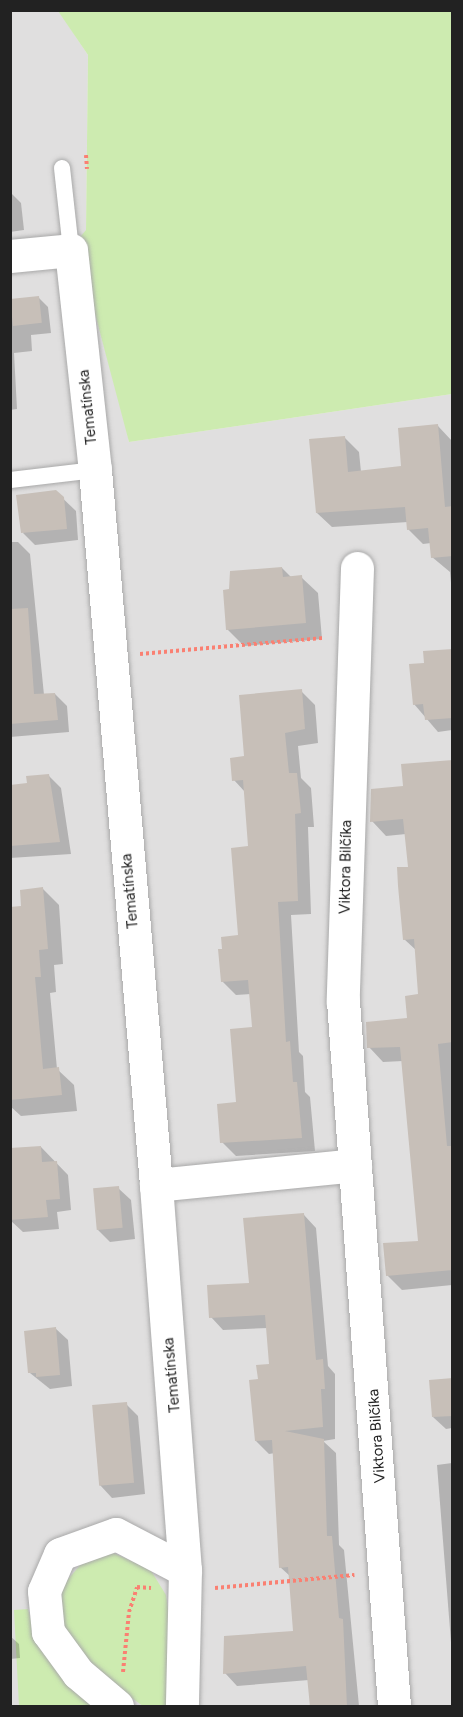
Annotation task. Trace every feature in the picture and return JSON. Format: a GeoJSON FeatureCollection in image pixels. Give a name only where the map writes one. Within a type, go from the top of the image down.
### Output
{"type":"FeatureCollection","features":[{"type":"Feature","properties":{"kind":"street"},"geometry":{"type":"LineString","coordinates":[[22,255],[71,250]]}},
{"type":"Feature","properties":{"kind":"street","name":"Tematínska"},"geometry":{"type":"LineString","coordinates":[[71,250],[95,470],[156,1185],[173,1579],[182,1707]]}},
{"type":"Feature","properties":{"kind":"street","name":"Viktora Bilčíka"},"geometry":{"type":"LineString","coordinates":[[357,568],[343,1001],[387,1572],[394,1707]]}},
{"type":"Feature","properties":{"kind":"street"},"geometry":{"type":"LineString","coordinates":[[156,1185],[355,1165]]}},
{"type":"Feature","properties":{"kind":"street"},"geometry":{"type":"LineString","coordinates":[[120,1695],[78,1673],[48,1632],[44,1591],[60,1554],[116,1534],[173,1579]]}},
{"type":"Feature","properties":{"kind":"lane"},"geometry":{"type":"LineString","coordinates":[[62,168],[71,250]]}},
{"type":"Feature","properties":{"kind":"lane"},"geometry":{"type":"LineString","coordinates":[[10,480],[95,470]]}},
{"type":"Feature","properties":{"kind":"path"},"geometry":{"type":"LineString","coordinates":[[133,654],[355,635]]}},
{"type":"Feature","properties":{"kind":"path"},"geometry":{"type":"LineString","coordinates":[[212,1588],[387,1572]]}},
{"type":"Feature","properties":{"kind":"path"},"geometry":{"type":"LineString","coordinates":[[120,1695],[129,1612],[137,1587],[173,1579]]}},
{"type":"Feature","properties":{"kind":"shaded area"},"geometry":{"type":"Polygon","coordinates":[[[58,10],[88,55],[86,230],[129,442],[452,394],[452,1706],[11,1706],[10,11],[58,10]]]}},
{"type":"Feature","properties":{"kind":"green space"},"geometry":{"type":"Polygon","coordinates":[[[58,11],[452,11],[452,394],[129,442],[76,242],[86,230],[88,55],[58,11]]]}},
{"type":"Feature","properties":{"kind":"green space"},"geometry":{"type":"Polygon","coordinates":[[[113,1553],[150,1569],[166,1595],[173,1642],[167,1706],[143,1706],[106,1680],[64,1633],[61,1587],[83,1562],[113,1553]]]}},
{"type":"Feature","properties":{"kind":"green space"},"geometry":{"type":"Polygon","coordinates":[[[28,1609],[35,1635],[99,1706],[19,1706],[14,1610],[28,1609]]]}},
{"type":"Feature","properties":{"kind":"building"},"geometry":{"type":"Polygon","coordinates":[[[39,296],[42,323],[13,326],[10,299],[39,296]]]}},
{"type":"Feature","properties":{"kind":"building"},"geometry":{"type":"Polygon","coordinates":[[[438,424],[445,507],[453,506],[453,556],[431,558],[428,528],[407,530],[405,507],[316,513],[309,439],[345,436],[348,472],[401,466],[398,428],[438,424]]]}},
{"type":"Feature","properties":{"kind":"building"},"geometry":{"type":"Polygon","coordinates":[[[56,490],[64,497],[67,529],[21,533],[16,495],[56,490]]]}},
{"type":"Feature","properties":{"kind":"building"},"geometry":{"type":"Polygon","coordinates":[[[282,567],[283,577],[302,575],[306,623],[226,630],[223,590],[229,589],[230,571],[282,567]]]}},
{"type":"Feature","properties":{"kind":"building"},"geometry":{"type":"Polygon","coordinates":[[[28,608],[34,694],[55,693],[58,720],[10,724],[10,609],[28,608]]]}},
{"type":"Feature","properties":{"kind":"building"},"geometry":{"type":"Polygon","coordinates":[[[453,649],[453,718],[425,720],[423,704],[413,705],[409,664],[424,663],[423,651],[453,649]]]}},
{"type":"Feature","properties":{"kind":"building"},"geometry":{"type":"Polygon","coordinates":[[[302,689],[305,729],[285,733],[289,773],[297,773],[301,813],[295,814],[298,901],[278,902],[286,1042],[290,1041],[293,1082],[297,1082],[302,1138],[220,1143],[217,1104],[236,1102],[230,1029],[252,1027],[248,980],[221,982],[218,949],[222,949],[221,937],[238,935],[231,848],[248,846],[243,780],[232,781],[230,758],[244,756],[239,695],[302,689]]]}},
{"type":"Feature","properties":{"kind":"building"},"geometry":{"type":"Polygon","coordinates":[[[453,760],[453,1042],[438,1044],[447,1146],[453,1146],[453,1270],[386,1276],[383,1243],[418,1241],[400,1047],[367,1048],[366,1022],[407,1018],[405,996],[418,994],[414,939],[403,940],[398,886],[397,867],[408,867],[403,819],[370,822],[371,789],[403,786],[401,764],[453,760]]]}},
{"type":"Feature","properties":{"kind":"building"},"geometry":{"type":"Polygon","coordinates":[[[49,774],[60,842],[10,846],[10,785],[27,783],[26,776],[49,774]]]}},
{"type":"Feature","properties":{"kind":"building"},"geometry":{"type":"Polygon","coordinates":[[[43,887],[48,949],[39,950],[41,977],[35,977],[43,1069],[59,1067],[62,1095],[10,1100],[10,907],[21,906],[20,890],[43,887]]]}},
{"type":"Feature","properties":{"kind":"building"},"geometry":{"type":"Polygon","coordinates":[[[41,1146],[42,1162],[57,1161],[60,1199],[46,1200],[48,1217],[10,1220],[10,1148],[41,1146]]]}},
{"type":"Feature","properties":{"kind":"building"},"geometry":{"type":"Polygon","coordinates":[[[119,1186],[123,1228],[97,1230],[93,1188],[119,1186]]]}},
{"type":"Feature","properties":{"kind":"building"},"geometry":{"type":"Polygon","coordinates":[[[304,1213],[316,1360],[323,1359],[325,1389],[321,1389],[323,1427],[285,1431],[324,1439],[327,1536],[332,1536],[339,1618],[343,1619],[347,1707],[310,1707],[306,1666],[223,1674],[224,1636],[293,1631],[288,1567],[279,1568],[272,1440],[255,1441],[249,1380],[258,1379],[256,1365],[269,1364],[265,1315],[209,1318],[207,1285],[249,1283],[243,1218],[304,1213]]]}},
{"type":"Feature","properties":{"kind":"building"},"geometry":{"type":"Polygon","coordinates":[[[56,1327],[60,1375],[36,1377],[36,1373],[28,1373],[24,1331],[56,1327]]]}},
{"type":"Feature","properties":{"kind":"building"},"geometry":{"type":"Polygon","coordinates":[[[453,1378],[453,1416],[432,1417],[429,1380],[453,1378]]]}},
{"type":"Feature","properties":{"kind":"building"},"geometry":{"type":"Polygon","coordinates":[[[127,1402],[134,1483],[99,1486],[92,1405],[127,1402]]]}}]}
